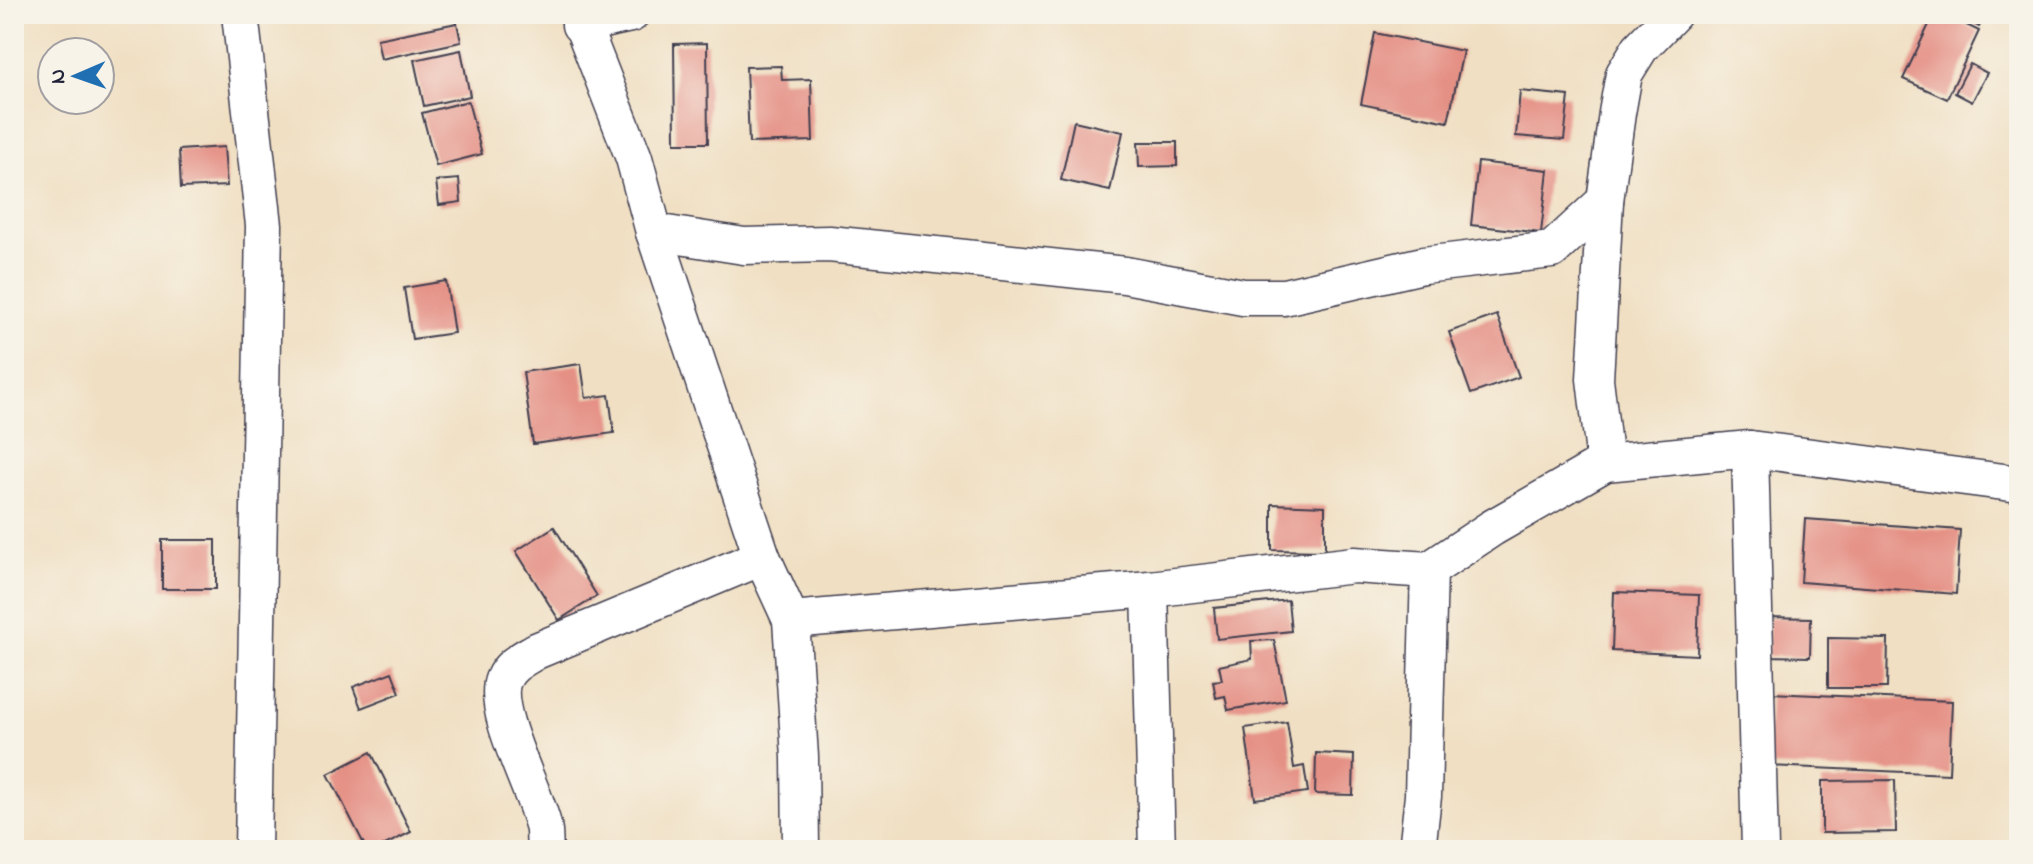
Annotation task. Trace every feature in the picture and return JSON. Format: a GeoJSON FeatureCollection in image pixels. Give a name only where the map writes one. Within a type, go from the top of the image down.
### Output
{"type":"FeatureCollection","features":[{"type":"Feature","properties":{"kind":"street"},"geometry":{"type":"LineString","coordinates":[[240,14],[264,225],[253,850]]}},
{"type":"Feature","properties":{"kind":"street"},"geometry":{"type":"LineString","coordinates":[[631,14],[579,19],[634,158],[654,232],[762,557],[791,620],[800,757],[801,850]]}},
{"type":"Feature","properties":{"kind":"street"},"geometry":{"type":"LineString","coordinates":[[1605,463],[1595,379],[1605,201],[1624,74],[1640,48],[1673,14]]}},
{"type":"Feature","properties":{"kind":"street"},"geometry":{"type":"LineString","coordinates":[[654,232],[744,246],[829,244],[1125,275],[1243,297],[1284,297],[1423,265],[1552,250],[1605,201]]}},
{"type":"Feature","properties":{"kind":"street"},"geometry":{"type":"LineString","coordinates":[[1750,449],[1760,850]]}},
{"type":"Feature","properties":{"kind":"street"},"geometry":{"type":"LineString","coordinates":[[791,620],[1150,589],[1354,565],[1429,570],[1492,528],[1605,463],[1750,449],[2019,484]]}},
{"type":"Feature","properties":{"kind":"street"},"geometry":{"type":"LineString","coordinates":[[545,850],[543,825],[507,723],[502,697],[503,681],[513,665],[536,651],[762,557]]}},
{"type":"Feature","properties":{"kind":"street"},"geometry":{"type":"LineString","coordinates":[[1417,850],[1423,796],[1429,570]]}},
{"type":"Feature","properties":{"kind":"street"},"geometry":{"type":"LineString","coordinates":[[1150,589],[1157,850]]}},
{"type":"Feature","properties":{"kind":"building"},"geometry":{"type":"Polygon","coordinates":[[[1934,14],[1944,14],[1979,31],[1947,99],[1903,79],[1934,14]]]}},
{"type":"Feature","properties":{"kind":"building"},"geometry":{"type":"Polygon","coordinates":[[[1956,14],[1986,14],[1979,27],[1956,14]]]}},
{"type":"Feature","properties":{"kind":"building"},"geometry":{"type":"Polygon","coordinates":[[[1997,14],[2019,14],[2019,24],[1997,14]]]}},
{"type":"Feature","properties":{"kind":"building"},"geometry":{"type":"Polygon","coordinates":[[[457,23],[461,42],[381,59],[377,39],[457,23]]]}},
{"type":"Feature","properties":{"kind":"building"},"geometry":{"type":"Polygon","coordinates":[[[1375,33],[1463,51],[1448,122],[1361,104],[1375,33]]]}},
{"type":"Feature","properties":{"kind":"building"},"geometry":{"type":"Polygon","coordinates":[[[707,43],[708,143],[675,143],[674,44],[707,43]]]}},
{"type":"Feature","properties":{"kind":"building"},"geometry":{"type":"Polygon","coordinates":[[[461,50],[470,96],[424,106],[414,60],[461,50]]]}},
{"type":"Feature","properties":{"kind":"building"},"geometry":{"type":"Polygon","coordinates":[[[1970,64],[1987,73],[1972,102],[1955,93],[1970,64]]]}},
{"type":"Feature","properties":{"kind":"building"},"geometry":{"type":"Polygon","coordinates":[[[781,66],[782,80],[811,79],[813,141],[749,143],[746,67],[781,66]]]}},
{"type":"Feature","properties":{"kind":"building"},"geometry":{"type":"Polygon","coordinates":[[[1520,91],[1569,96],[1564,140],[1516,136],[1520,91]]]}},
{"type":"Feature","properties":{"kind":"building"},"geometry":{"type":"Polygon","coordinates":[[[468,101],[482,154],[436,166],[422,113],[468,101]]]}},
{"type":"Feature","properties":{"kind":"building"},"geometry":{"type":"Polygon","coordinates":[[[1074,121],[1123,132],[1110,191],[1061,180],[1074,121]]]}},
{"type":"Feature","properties":{"kind":"building"},"geometry":{"type":"Polygon","coordinates":[[[1138,142],[1177,142],[1177,166],[1139,167],[1138,142]]]}},
{"type":"Feature","properties":{"kind":"building"},"geometry":{"type":"Polygon","coordinates":[[[224,147],[227,186],[181,188],[179,150],[224,147]]]}},
{"type":"Feature","properties":{"kind":"building"},"geometry":{"type":"Polygon","coordinates":[[[1478,162],[1548,170],[1541,233],[1471,225],[1478,162]]]}},
{"type":"Feature","properties":{"kind":"building"},"geometry":{"type":"Polygon","coordinates":[[[459,179],[461,202],[439,205],[436,181],[459,179]]]}},
{"type":"Feature","properties":{"kind":"building"},"geometry":{"type":"Polygon","coordinates":[[[446,281],[454,333],[412,339],[404,288],[446,281]]]}},
{"type":"Feature","properties":{"kind":"building"},"geometry":{"type":"Polygon","coordinates":[[[1497,315],[1519,377],[1471,394],[1449,332],[1497,315]]]}},
{"type":"Feature","properties":{"kind":"building"},"geometry":{"type":"Polygon","coordinates":[[[581,364],[586,398],[609,395],[614,433],[533,444],[523,372],[581,364]]]}},
{"type":"Feature","properties":{"kind":"building"},"geometry":{"type":"Polygon","coordinates":[[[1272,504],[1325,506],[1325,551],[1272,550],[1272,504]]]}},
{"type":"Feature","properties":{"kind":"building"},"geometry":{"type":"Polygon","coordinates":[[[1805,519],[1960,530],[1956,594],[1801,582],[1805,519]]]}},
{"type":"Feature","properties":{"kind":"building"},"geometry":{"type":"Polygon","coordinates":[[[554,527],[597,596],[559,620],[516,551],[554,527]]]}},
{"type":"Feature","properties":{"kind":"building"},"geometry":{"type":"Polygon","coordinates":[[[162,540],[216,540],[216,589],[162,589],[162,540]]]}},
{"type":"Feature","properties":{"kind":"building"},"geometry":{"type":"Polygon","coordinates":[[[1614,592],[1699,595],[1697,655],[1612,651],[1614,592]]]}},
{"type":"Feature","properties":{"kind":"building"},"geometry":{"type":"Polygon","coordinates":[[[1288,600],[1291,631],[1217,639],[1214,608],[1288,600]]]}},
{"type":"Feature","properties":{"kind":"building"},"geometry":{"type":"Polygon","coordinates":[[[1769,617],[1811,618],[1810,657],[1768,656],[1769,617]]]}},
{"type":"Feature","properties":{"kind":"building"},"geometry":{"type":"Polygon","coordinates":[[[1828,638],[1888,639],[1887,688],[1828,688],[1828,638]]]}},
{"type":"Feature","properties":{"kind":"building"},"geometry":{"type":"Polygon","coordinates":[[[1274,640],[1286,700],[1228,710],[1225,696],[1216,698],[1213,681],[1222,680],[1219,666],[1252,659],[1251,641],[1274,640]]]}},
{"type":"Feature","properties":{"kind":"building"},"geometry":{"type":"Polygon","coordinates":[[[392,672],[400,693],[361,708],[353,687],[392,672]]]}},
{"type":"Feature","properties":{"kind":"building"},"geometry":{"type":"Polygon","coordinates":[[[1770,693],[1952,701],[1949,774],[1767,766],[1770,693]]]}},
{"type":"Feature","properties":{"kind":"building"},"geometry":{"type":"Polygon","coordinates":[[[1287,722],[1294,768],[1304,766],[1308,792],[1255,799],[1245,728],[1287,722]]]}},
{"type":"Feature","properties":{"kind":"building"},"geometry":{"type":"Polygon","coordinates":[[[371,752],[411,832],[375,850],[367,850],[328,774],[371,752]]]}},
{"type":"Feature","properties":{"kind":"building"},"geometry":{"type":"Polygon","coordinates":[[[1316,753],[1354,755],[1353,795],[1315,794],[1316,753]]]}},
{"type":"Feature","properties":{"kind":"building"},"geometry":{"type":"Polygon","coordinates":[[[1895,780],[1896,832],[1822,833],[1822,781],[1895,780]]]}}]}
